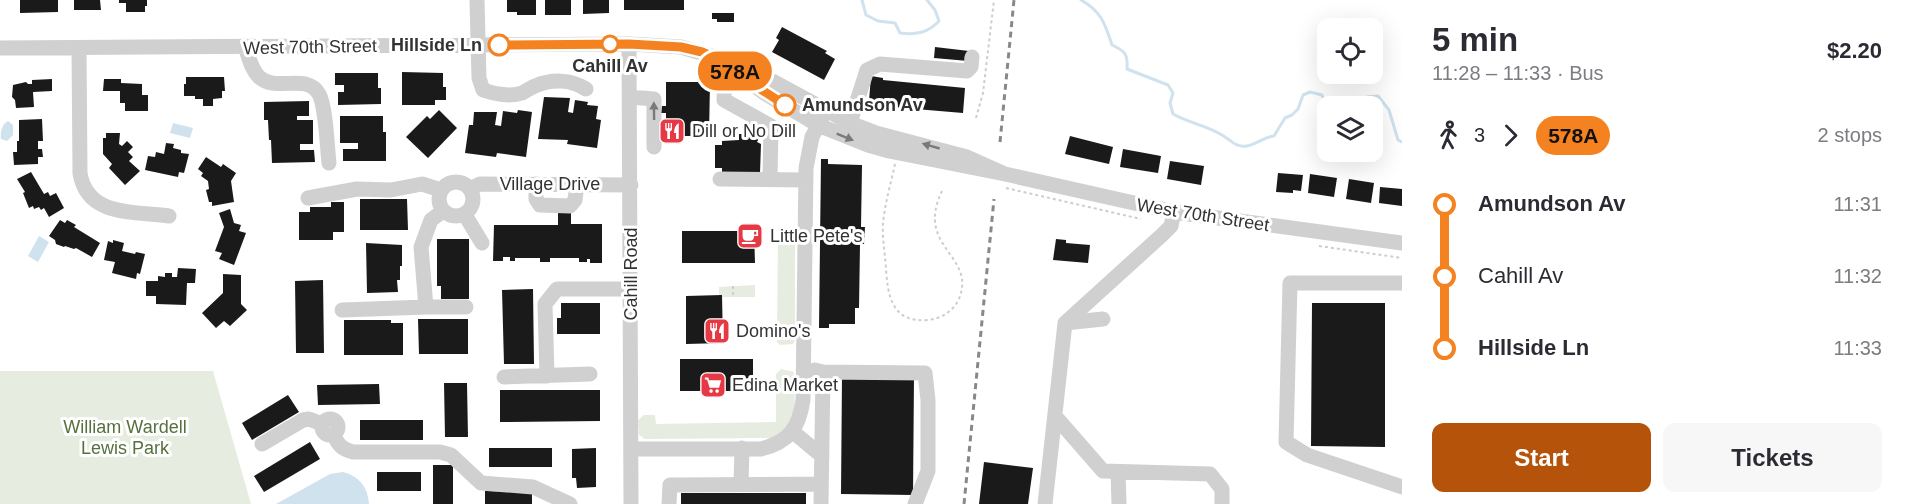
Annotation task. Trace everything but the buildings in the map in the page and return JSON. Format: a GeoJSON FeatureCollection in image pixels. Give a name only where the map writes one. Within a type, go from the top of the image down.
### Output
{"type":"FeatureCollection","features":[{"type":"Feature","properties":{"kind":"street"},"geometry":{"type":"LineString","coordinates":[[477,0],[479,78],[483,90],[515,94],[557,80],[573,83],[586,89]]}},
{"type":"Feature","properties":{"kind":"street","name":"West 70th Street"},"geometry":{"type":"LineString","coordinates":[[0,48],[629,44],[681,47],[702,52],[725,62],[745,66],[850,123],[876,133],[968,157],[1005,174]]}},
{"type":"Feature","properties":{"kind":"street","name":"Cahill Road"},"geometry":{"type":"LineString","coordinates":[[629,44],[631,504]]}},
{"type":"Feature","properties":{"kind":"street"},"geometry":{"type":"LineString","coordinates":[[79,48],[82,185],[88,196],[98,204],[109,208],[169,216]]}},
{"type":"Feature","properties":{"kind":"street"},"geometry":{"type":"LineString","coordinates":[[245,48],[252,66],[267,82],[306,83],[314,87],[322,103],[329,163]]}},
{"type":"Feature","properties":{"kind":"street"},"geometry":{"type":"LineString","coordinates":[[850,123],[867,70],[880,64],[967,71],[971,67],[972,57]]}},
{"type":"Feature","properties":{"kind":"street"},"geometry":{"type":"LineString","coordinates":[[725,62],[724,100],[771,126],[770,179]]}},
{"type":"Feature","properties":{"kind":"street","name":"West 70th Street"},"geometry":{"type":"LineString","coordinates":[[725,62],[766,94],[818,125],[889,151],[1174,212],[1402,243]]}},
{"type":"Feature","properties":{"kind":"street"},"geometry":{"type":"LineString","coordinates":[[630,97],[654,99],[654,147]]}},
{"type":"Feature","properties":{"kind":"street"},"geometry":{"type":"LineString","coordinates":[[631,449],[761,449],[775,446],[787,438],[792,431],[801,414],[808,153],[826,110]]}},
{"type":"Feature","properties":{"kind":"street"},"geometry":{"type":"LineString","coordinates":[[720,178],[806,180]]}},
{"type":"Feature","properties":{"kind":"street"},"geometry":{"type":"LineString","coordinates":[[457,182],[470,189],[474,199],[465,215],[453,216],[444,211],[439,201],[441,190],[457,182]]}},
{"type":"Feature","properties":{"kind":"street"},"geometry":{"type":"LineString","coordinates":[[308,198],[357,189],[391,190],[422,184],[441,190]]}},
{"type":"Feature","properties":{"kind":"street","name":"Village Drive"},"geometry":{"type":"LineString","coordinates":[[470,189],[480,184],[631,185]]}},
{"type":"Feature","properties":{"kind":"street"},"geometry":{"type":"LineString","coordinates":[[536,184],[536,199],[540,205],[552,206],[570,206],[575,201],[577,184]]}},
{"type":"Feature","properties":{"kind":"street"},"geometry":{"type":"LineString","coordinates":[[426,307],[421,247],[431,219],[444,211]]}},
{"type":"Feature","properties":{"kind":"street"},"geometry":{"type":"LineString","coordinates":[[1045,504],[1065,323],[1171,226],[1174,212]]}},
{"type":"Feature","properties":{"kind":"street"},"geometry":{"type":"LineString","coordinates":[[465,215],[482,243]]}},
{"type":"Feature","properties":{"kind":"street"},"geometry":{"type":"LineString","coordinates":[[1402,283],[1290,283],[1286,442],[1307,455],[1402,487]]}},
{"type":"Feature","properties":{"kind":"street"},"geometry":{"type":"LineString","coordinates":[[547,376],[545,304],[557,289],[631,289]]}},
{"type":"Feature","properties":{"kind":"street"},"geometry":{"type":"LineString","coordinates":[[342,310],[466,308]]}},
{"type":"Feature","properties":{"kind":"street"},"geometry":{"type":"LineString","coordinates":[[1065,323],[1103,319]]}},
{"type":"Feature","properties":{"kind":"street"},"geometry":{"type":"LineString","coordinates":[[803,368],[824,372],[925,373],[928,400],[928,471],[915,504]]}},
{"type":"Feature","properties":{"kind":"street"},"geometry":{"type":"LineString","coordinates":[[821,504],[824,372]]}},
{"type":"Feature","properties":{"kind":"street"},"geometry":{"type":"LineString","coordinates":[[504,377],[590,374]]}},
{"type":"Feature","properties":{"kind":"street"},"geometry":{"type":"LineString","coordinates":[[1055,416],[1103,471],[1209,474],[1222,489],[1222,504]]}},
{"type":"Feature","properties":{"kind":"street"},"geometry":{"type":"LineString","coordinates":[[262,444],[303,420],[309,418],[322,424],[328,419],[334,420],[338,424],[338,430],[334,435],[344,450],[353,452],[440,452],[451,455],[481,483],[533,487],[570,504]]}},
{"type":"Feature","properties":{"kind":"street"},"geometry":{"type":"LineString","coordinates":[[792,431],[822,456]]}},
{"type":"Feature","properties":{"kind":"street"},"geometry":{"type":"LineString","coordinates":[[741,484],[742,448]]}},
{"type":"Feature","properties":{"kind":"street"},"geometry":{"type":"LineString","coordinates":[[1118,472],[1119,504]]}},
{"type":"Feature","properties":{"kind":"street"},"geometry":{"type":"LineString","coordinates":[[669,504],[670,485],[822,484]]}},
{"type":"Feature","properties":{"kind":"path"},"geometry":{"type":"LineString","coordinates":[[976,118],[983,93],[994,0]]}},
{"type":"Feature","properties":{"kind":"path"},"geometry":{"type":"LineString","coordinates":[[895,164],[883,224],[887,286],[889,297],[896,309],[914,320],[939,318],[953,308],[960,295],[961,273],[957,263],[940,241],[934,224],[936,203],[942,191]]}},
{"type":"Feature","properties":{"kind":"path"},"geometry":{"type":"LineString","coordinates":[[733,286],[733,297]]}},
{"type":"Feature","properties":{"kind":"green space"},"geometry":{"type":"Polygon","coordinates":[[[780,231],[790,231],[795,235],[795,339],[793,344],[780,345],[777,342],[778,236],[780,231]]]}},
{"type":"Feature","properties":{"kind":"green space"},"geometry":{"type":"Polygon","coordinates":[[[755,285],[755,297],[722,297],[719,295],[719,287],[755,285]]]}},
{"type":"Feature","properties":{"kind":"green space"},"geometry":{"type":"Polygon","coordinates":[[[781,369],[794,372],[795,415],[793,422],[775,438],[645,439],[639,435],[638,420],[644,415],[655,415],[656,424],[776,422],[776,374],[781,369]]]}},
{"type":"Feature","properties":{"kind":"green space","name":"William Wardell Lewis Park"},"geometry":{"type":"Polygon","coordinates":[[[0,371],[213,371],[251,504],[0,504],[0,371]]]}},
{"type":"Feature","properties":{"kind":"water"},"geometry":{"type":"Polygon","coordinates":[[[8,121],[13,125],[13,135],[7,141],[1,139],[1,134],[3,126],[8,121]]]}},
{"type":"Feature","properties":{"kind":"water"},"geometry":{"type":"Polygon","coordinates":[[[173,123],[193,128],[190,138],[170,133],[173,123]]]}},
{"type":"Feature","properties":{"kind":"water"},"geometry":{"type":"Polygon","coordinates":[[[39,236],[49,242],[38,262],[28,256],[39,236]]]}},
{"type":"Feature","properties":{"kind":"water"},"geometry":{"type":"Polygon","coordinates":[[[343,472],[354,476],[362,483],[367,492],[369,504],[276,504],[330,474],[343,472]]]}},
{"type":"Feature","properties":{"kind":"waterway"},"geometry":{"type":"LineString","coordinates":[[862,0],[866,15],[878,21],[895,23],[900,33],[911,34],[926,31],[939,21],[935,10],[927,0]]}},
{"type":"Feature","properties":{"kind":"waterway"},"geometry":{"type":"LineString","coordinates":[[1081,0],[1094,9],[1105,25],[1112,45],[1125,54],[1127,69],[1168,85],[1173,93],[1170,103],[1173,114],[1217,132],[1237,145],[1247,146],[1274,136],[1285,118],[1298,109],[1303,95],[1310,92],[1322,96]]}},
{"type":"Feature","properties":{"kind":"waterway"},"geometry":{"type":"LineString","coordinates":[[1383,102],[1389,110],[1398,140],[1402,142]]}},
{"type":"Feature","properties":{"kind":"railway"},"geometry":{"type":"LineString","coordinates":[[1000,142],[1014,0]]}},
{"type":"Feature","properties":{"kind":"railway"},"geometry":{"type":"LineString","coordinates":[[964,504],[994,199]]}},
{"type":"Feature","properties":{"kind":"bus line","name":"578A"},"geometry":{"type":"LineString","coordinates":[[499,45],[629,44],[681,47],[702,52],[725,62],[739,75],[785,105]]}},
{"type":"Feature","properties":{"kind":"place","name":"Cahill Av"},"geometry":{"type":"Point","coordinates":[610,44]}},
{"type":"Feature","properties":{"kind":"place","name":"Hillside Ln"},"geometry":{"type":"Point","coordinates":[499,45]}},
{"type":"Feature","properties":{"kind":"place","name":"Amundson Av"},"geometry":{"type":"Point","coordinates":[785,105]}},
{"type":"Feature","properties":{"kind":"place","name":"Dill or No Dill"},"geometry":{"type":"Point","coordinates":[672,131]}},
{"type":"Feature","properties":{"kind":"place","name":"Little Pete's"},"geometry":{"type":"Point","coordinates":[750,236]}},
{"type":"Feature","properties":{"kind":"place","name":"Domino's"},"geometry":{"type":"Point","coordinates":[717,331]}},
{"type":"Feature","properties":{"kind":"place","name":"Edina Market"},"geometry":{"type":"Point","coordinates":[713,385]}}]}
